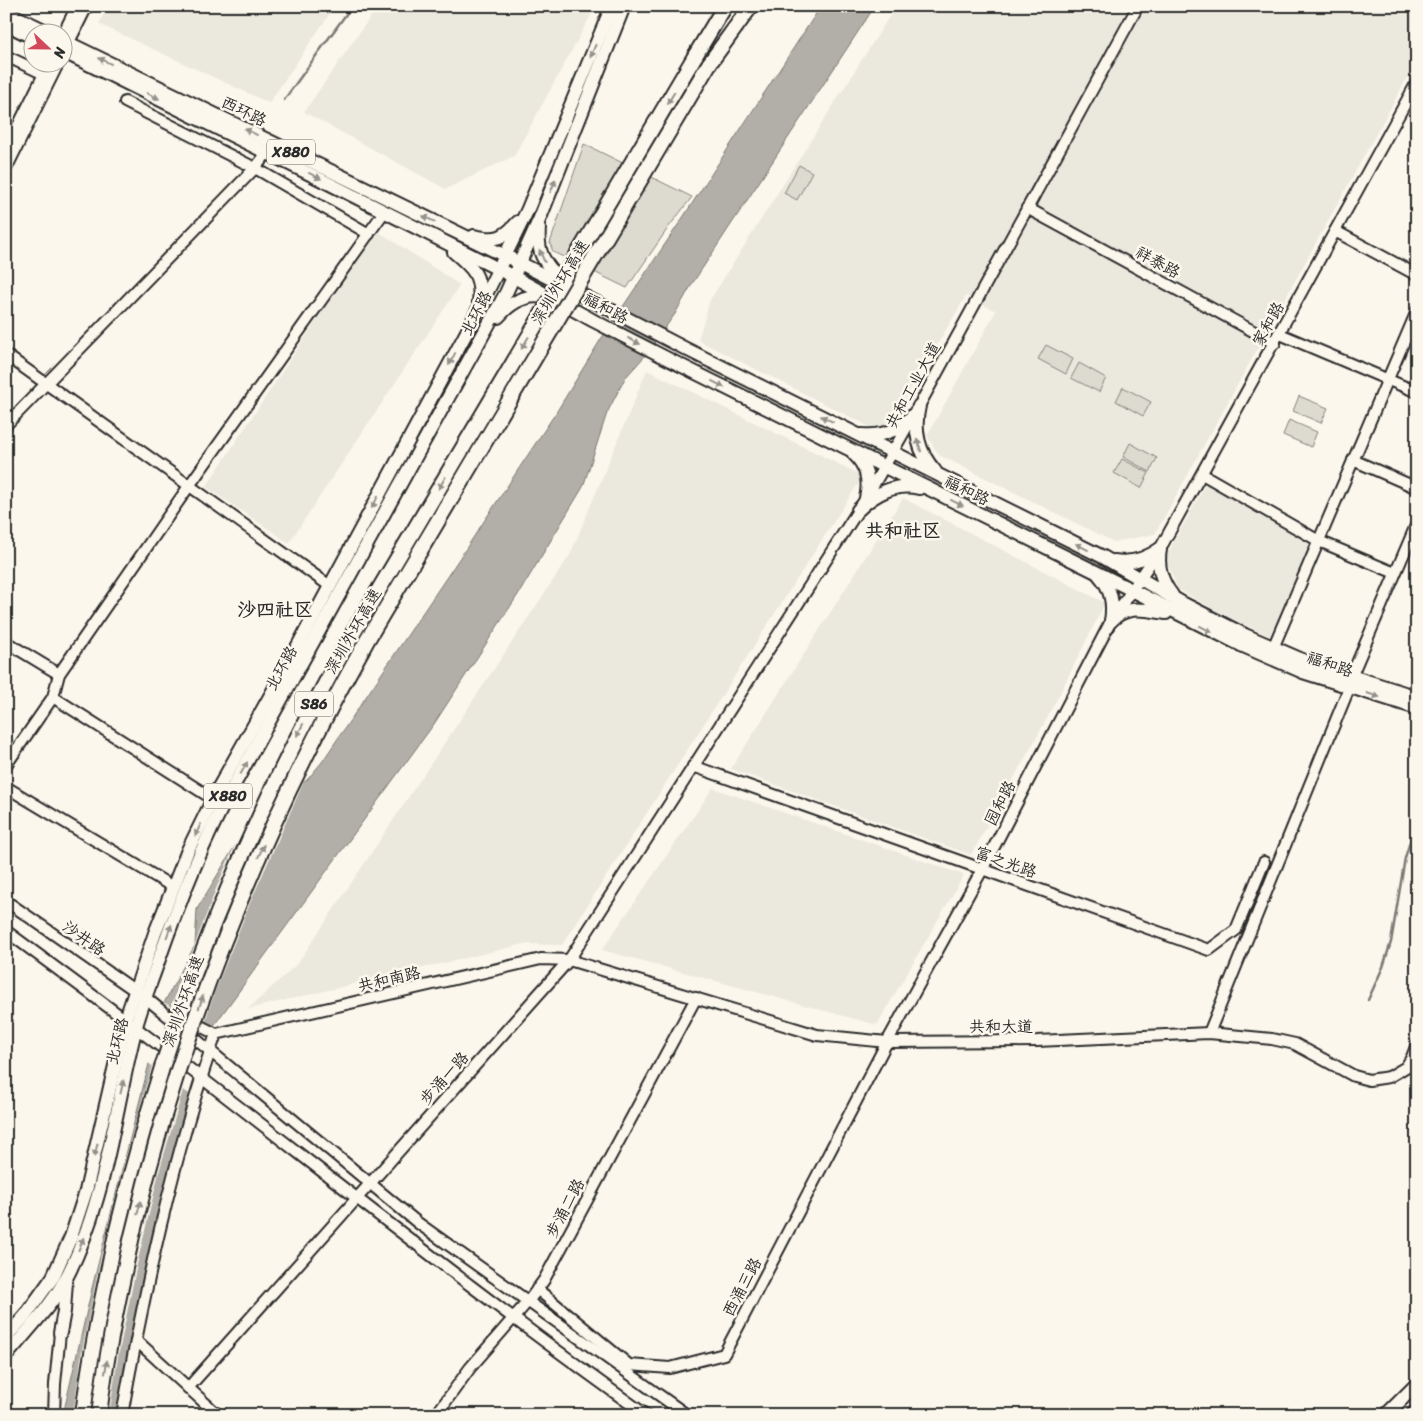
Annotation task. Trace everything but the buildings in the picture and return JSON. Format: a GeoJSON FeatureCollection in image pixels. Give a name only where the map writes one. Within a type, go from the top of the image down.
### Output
{"type":"FeatureCollection","features":[{"type":"Feature","properties":{"kind":"highway"},"geometry":{"type":"LineString","coordinates":[[695,56],[719,6]]}},
{"type":"Feature","properties":{"kind":"highway","name":"深圳外环高速"},"geometry":{"type":"LineString","coordinates":[[83,1415],[92,1353],[111,1259],[146,1119],[191,982],[225,893],[256,822],[306,719],[352,635],[725,6]]}},
{"type":"Feature","properties":{"kind":"highway","name":"深圳外环高速"},"geometry":{"type":"LineString","coordinates":[[99,1415],[126,1262],[162,1124],[187,1042],[209,979],[270,829],[320,726],[361,651],[744,6]]}},
{"type":"Feature","properties":{"kind":"highway"},"geometry":{"type":"LineString","coordinates":[[709,64],[752,6]]}},
{"type":"Feature","properties":{"kind":"main road","name":"北环路"},"geometry":{"type":"LineString","coordinates":[[145,998],[173,887],[213,800],[330,586],[477,311],[528,211],[612,6]]}},
{"type":"Feature","properties":{"kind":"main road","name":"北环路"},"geometry":{"type":"LineString","coordinates":[[6,1338],[25,1316],[53,1277],[72,1237],[145,998],[166,937],[218,814],[514,277],[540,218],[624,6]]}},
{"type":"Feature","properties":{"kind":"main road"},"geometry":{"type":"LineString","coordinates":[[6,12],[27,22]]}},
{"type":"Feature","properties":{"kind":"main road"},"geometry":{"type":"LineString","coordinates":[[6,24],[22,32]]}},
{"type":"Feature","properties":{"kind":"main road","name":"西环路"},"geometry":{"type":"LineString","coordinates":[[72,53],[520,263]]}},
{"type":"Feature","properties":{"kind":"main road","name":"西环路"},"geometry":{"type":"LineString","coordinates":[[72,54],[498,269]]}},
{"type":"Feature","properties":{"kind":"main road"},"geometry":{"type":"LineString","coordinates":[[457,233],[488,239],[500,238],[510,231],[528,211]]}},
{"type":"Feature","properties":{"kind":"main road"},"geometry":{"type":"LineString","coordinates":[[540,218],[538,244],[541,255],[546,264],[566,286]]}},
{"type":"Feature","properties":{"kind":"main road"},"geometry":{"type":"LineString","coordinates":[[439,239],[469,265],[476,275],[480,287],[477,311]]}},
{"type":"Feature","properties":{"kind":"main road","name":"福和路"},"geometry":{"type":"LineString","coordinates":[[520,263],[682,347],[1103,557],[1214,620],[1350,682],[1417,708]]}},
{"type":"Feature","properties":{"kind":"main road","name":"福和路"},"geometry":{"type":"LineString","coordinates":[[498,269],[674,362],[1132,590],[1176,614],[1267,657],[1303,672],[1417,697]]}},
{"type":"Feature","properties":{"kind":"main road"},"geometry":{"type":"LineString","coordinates":[[483,335],[505,310],[521,299],[539,296],[557,300]]}},
{"type":"Feature","properties":{"kind":"main road"},"geometry":{"type":"LineString","coordinates":[[854,433],[869,435],[891,431],[904,424],[919,406]]}},
{"type":"Feature","properties":{"kind":"main road"},"geometry":{"type":"LineString","coordinates":[[919,406],[916,422],[919,445],[925,459],[941,476]]}},
{"type":"Feature","properties":{"kind":"main road"},"geometry":{"type":"LineString","coordinates":[[846,448],[860,460],[866,471],[868,484],[866,498]]}},
{"type":"Feature","properties":{"kind":"main road"},"geometry":{"type":"LineString","coordinates":[[858,510],[878,494],[894,488],[911,486],[934,491]]}},
{"type":"Feature","properties":{"kind":"main road"},"geometry":{"type":"LineString","coordinates":[[1103,557],[1129,562],[1146,558],[1160,549]]}},
{"type":"Feature","properties":{"kind":"main road"},"geometry":{"type":"LineString","coordinates":[[1160,549],[1159,564],[1163,580],[1177,600]]}},
{"type":"Feature","properties":{"kind":"main road"},"geometry":{"type":"LineString","coordinates":[[1096,572],[1105,583],[1111,597],[1111,622]]}},
{"type":"Feature","properties":{"kind":"main road"},"geometry":{"type":"LineString","coordinates":[[1111,622],[1121,613],[1133,609],[1176,614]]}},
{"type":"Feature","properties":{"kind":"main road","name":"北环路"},"geometry":{"type":"LineString","coordinates":[[6,1356],[50,1304],[67,1275],[82,1242],[93,1211],[136,1028]]}},
{"type":"Feature","properties":{"kind":"main road"},"geometry":{"type":"LineString","coordinates":[[60,1333],[67,1275]]}},
{"type":"Feature","properties":{"kind":"main road"},"geometry":{"type":"LineString","coordinates":[[34,1324],[44,1320],[52,1321],[58,1325],[60,1333]]}},
{"type":"Feature","properties":{"kind":"main road"},"geometry":{"type":"LineString","coordinates":[[1386,1415],[1417,1384]]}},
{"type":"Feature","properties":{"kind":"main road"},"geometry":{"type":"LineString","coordinates":[[1412,1415],[1417,1410]]}},
{"type":"Feature","properties":{"kind":"street","name":"共和工业大道"},"geometry":{"type":"LineString","coordinates":[[694,766],[866,498],[893,452],[1138,6]]}},
{"type":"Feature","properties":{"kind":"street"},"geometry":{"type":"LineString","coordinates":[[72,26],[79,8]]}},
{"type":"Feature","properties":{"kind":"street"},"geometry":{"type":"LineString","coordinates":[[6,56],[44,74],[6,150]]}},
{"type":"Feature","properties":{"kind":"street"},"geometry":{"type":"LineString","coordinates":[[6,169],[52,72]]}},
{"type":"Feature","properties":{"kind":"street","name":"家和路"},"geometry":{"type":"LineString","coordinates":[[1140,578],[1160,549],[1202,474],[1417,82]]}},
{"type":"Feature","properties":{"kind":"street"},"geometry":{"type":"LineString","coordinates":[[125,102],[255,168],[369,234]]}},
{"type":"Feature","properties":{"kind":"street"},"geometry":{"type":"LineString","coordinates":[[6,425],[255,168],[267,153]]}},
{"type":"Feature","properties":{"kind":"street","name":"祥泰路"},"geometry":{"type":"LineString","coordinates":[[1027,208],[1277,338],[1417,392]]}},
{"type":"Feature","properties":{"kind":"street"},"geometry":{"type":"LineString","coordinates":[[6,765],[53,697],[59,674],[189,486],[384,212]]}},
{"type":"Feature","properties":{"kind":"street"},"geometry":{"type":"LineString","coordinates":[[1336,231],[1417,275]]}},
{"type":"Feature","properties":{"kind":"street"},"geometry":{"type":"LineString","coordinates":[[1273,648],[1417,311]]}},
{"type":"Feature","properties":{"kind":"street"},"geometry":{"type":"LineString","coordinates":[[6,355],[330,586]]}},
{"type":"Feature","properties":{"kind":"street"},"geometry":{"type":"LineString","coordinates":[[1353,460],[1417,488]]}},
{"type":"Feature","properties":{"kind":"street"},"geometry":{"type":"LineString","coordinates":[[1202,474],[1319,541],[1395,574]]}},
{"type":"Feature","properties":{"kind":"street"},"geometry":{"type":"LineString","coordinates":[[1209,1033],[1350,682],[1417,523]]}},
{"type":"Feature","properties":{"kind":"street","name":"园和路"},"geometry":{"type":"LineString","coordinates":[[887,1042],[982,870],[1111,622],[1140,578]]}},
{"type":"Feature","properties":{"kind":"street"},"geometry":{"type":"LineString","coordinates":[[6,642],[59,674]]}},
{"type":"Feature","properties":{"kind":"street"},"geometry":{"type":"LineString","coordinates":[[53,697],[213,800]]}},
{"type":"Feature","properties":{"kind":"street","name":"富之光路"},"geometry":{"type":"LineString","coordinates":[[694,766],[1209,950],[1236,930],[1264,862]]}},
{"type":"Feature","properties":{"kind":"street","name":"步涌一路"},"geometry":{"type":"LineString","coordinates":[[188,1388],[569,960],[694,766]]}},
{"type":"Feature","properties":{"kind":"street"},"geometry":{"type":"LineString","coordinates":[[6,787],[173,887]]}},
{"type":"Feature","properties":{"kind":"street","name":"沙井路"},"geometry":{"type":"LineString","coordinates":[[6,901],[145,998]]}},
{"type":"Feature","properties":{"kind":"street"},"geometry":{"type":"LineString","coordinates":[[6,931],[201,1077],[356,1199],[646,1415]]}},
{"type":"Feature","properties":{"kind":"street","name":"共和南路"},"geometry":{"type":"LineString","coordinates":[[216,1034],[541,959],[569,960]]}},
{"type":"Feature","properties":{"kind":"street","name":"共和大道"},"geometry":{"type":"LineString","coordinates":[[569,960],[816,1035],[887,1042],[1037,1041],[1209,1033],[1272,1039],[1295,1044],[1354,1076],[1369,1080],[1389,1077],[1406,1067],[1417,1044]]}},
{"type":"Feature","properties":{"kind":"street"},"geometry":{"type":"LineString","coordinates":[[122,1415],[157,1245],[194,1098],[216,1034],[145,998]]}},
{"type":"Feature","properties":{"kind":"street"},"geometry":{"type":"LineString","coordinates":[[145,998],[418,1223],[687,1415]]}},
{"type":"Feature","properties":{"kind":"street","name":"步涌二路"},"geometry":{"type":"LineString","coordinates":[[436,1415],[470,1368],[544,1280],[696,998]]}},
{"type":"Feature","properties":{"kind":"street","name":"西涌三路"},"geometry":{"type":"LineString","coordinates":[[537,1289],[629,1366],[670,1368],[724,1354],[887,1042]]}},
{"type":"Feature","properties":{"kind":"street"},"geometry":{"type":"LineString","coordinates":[[54,1415],[60,1333]]}},
{"type":"Feature","properties":{"kind":"street"},"geometry":{"type":"LineString","coordinates":[[137,1341],[218,1415]]}},
{"type":"Feature","properties":{"kind":"shaded area"},"geometry":{"type":"Polygon","coordinates":[[[108,6],[335,6],[269,103],[99,24],[108,6]]]}},
{"type":"Feature","properties":{"kind":"shaded area"},"geometry":{"type":"Polygon","coordinates":[[[378,6],[596,6],[514,156],[446,189],[304,112],[378,6]]]}},
{"type":"Feature","properties":{"kind":"shaded area"},"geometry":{"type":"Polygon","coordinates":[[[821,6],[875,6],[692,284],[675,314],[644,357],[625,378],[607,413],[583,487],[521,590],[434,724],[207,1035],[150,1253],[117,1415],[63,1415],[92,1288],[165,1001],[195,945],[197,909],[253,816],[307,780],[322,762],[557,411],[601,339],[821,6]]]}},
{"type":"Feature","properties":{"kind":"shaded area"},"geometry":{"type":"Polygon","coordinates":[[[896,6],[1417,6],[1417,60],[1155,534],[1114,542],[939,455],[927,436],[996,311],[966,296],[884,434],[698,340],[710,300],[896,6]]]}},
{"type":"Feature","properties":{"kind":"shaded area"},"geometry":{"type":"Polygon","coordinates":[[[584,144],[692,197],[668,228],[627,288],[553,252],[550,243],[584,144]]]}},
{"type":"Feature","properties":{"kind":"shaded area"},"geometry":{"type":"Polygon","coordinates":[[[799,165],[812,172],[797,200],[784,193],[799,165]]]}},
{"type":"Feature","properties":{"kind":"shaded area"},"geometry":{"type":"Polygon","coordinates":[[[376,230],[460,285],[289,543],[206,487],[376,230]]]}},
{"type":"Feature","properties":{"kind":"shaded area"},"geometry":{"type":"Polygon","coordinates":[[[1046,345],[1073,359],[1066,374],[1038,359],[1046,345]]]}},
{"type":"Feature","properties":{"kind":"shaded area"},"geometry":{"type":"Polygon","coordinates":[[[1079,363],[1106,378],[1099,392],[1071,378],[1079,363]]]}},
{"type":"Feature","properties":{"kind":"shaded area"},"geometry":{"type":"Polygon","coordinates":[[[647,370],[863,476],[562,945],[524,944],[248,1009],[298,963],[570,555],[647,370]]]}},
{"type":"Feature","properties":{"kind":"shaded area"},"geometry":{"type":"Polygon","coordinates":[[[1123,387],[1151,402],[1143,416],[1116,401],[1123,387]]]}},
{"type":"Feature","properties":{"kind":"shaded area"},"geometry":{"type":"Polygon","coordinates":[[[1299,396],[1328,408],[1321,423],[1293,411],[1299,396]]]}},
{"type":"Feature","properties":{"kind":"shaded area"},"geometry":{"type":"Polygon","coordinates":[[[1289,420],[1317,432],[1311,447],[1283,435],[1289,420]]]}},
{"type":"Feature","properties":{"kind":"shaded area"},"geometry":{"type":"Polygon","coordinates":[[[1130,443],[1157,458],[1150,472],[1123,457],[1130,443]]]}},
{"type":"Feature","properties":{"kind":"shaded area"},"geometry":{"type":"Polygon","coordinates":[[[1122,459],[1149,473],[1141,488],[1114,473],[1122,459]]]}},
{"type":"Feature","properties":{"kind":"shaded area"},"geometry":{"type":"Polygon","coordinates":[[[1207,482],[1311,542],[1271,637],[1218,612],[1178,589],[1165,558],[1207,482]]]}},
{"type":"Feature","properties":{"kind":"shaded area"},"geometry":{"type":"Polygon","coordinates":[[[903,498],[1105,603],[1049,715],[971,855],[731,769],[903,498]]]}},
{"type":"Feature","properties":{"kind":"shaded area"},"geometry":{"type":"Polygon","coordinates":[[[713,788],[964,875],[877,1025],[602,950],[713,788]]]}},
{"type":"Feature","properties":{"kind":"shaded area"},"geometry":{"type":"Polygon","coordinates":[[[1417,1076],[1417,1106],[1408,1102],[1417,1076]]]}},
{"type":"Feature","properties":{"kind":"pier"},"geometry":{"type":"Polygon","coordinates":[[[306,777],[250,903],[215,991],[202,1031],[209,1036],[193,1096],[183,1090],[159,1172],[137,1264],[118,1357],[109,1415],[73,1415],[82,1351],[101,1256],[124,1163],[152,1066],[147,1062],[162,1001],[171,1007],[216,889],[240,833],[251,815],[306,777]]]}},
{"type":"Feature","properties":{"kind":"waterway"},"geometry":{"type":"LineString","coordinates":[[284,100],[352,6]]}},
{"type":"Feature","properties":{"kind":"waterway"},"geometry":{"type":"LineString","coordinates":[[1368,1000],[1383,967],[1391,942],[1405,858],[1417,818]]}},
{"type":"Feature","properties":{"kind":"district","name":"共和社区"},"geometry":{"type":"Point","coordinates":[903,530]}},
{"type":"Feature","properties":{"kind":"district","name":"沙四社区"},"geometry":{"type":"Point","coordinates":[275,609]}}]}
